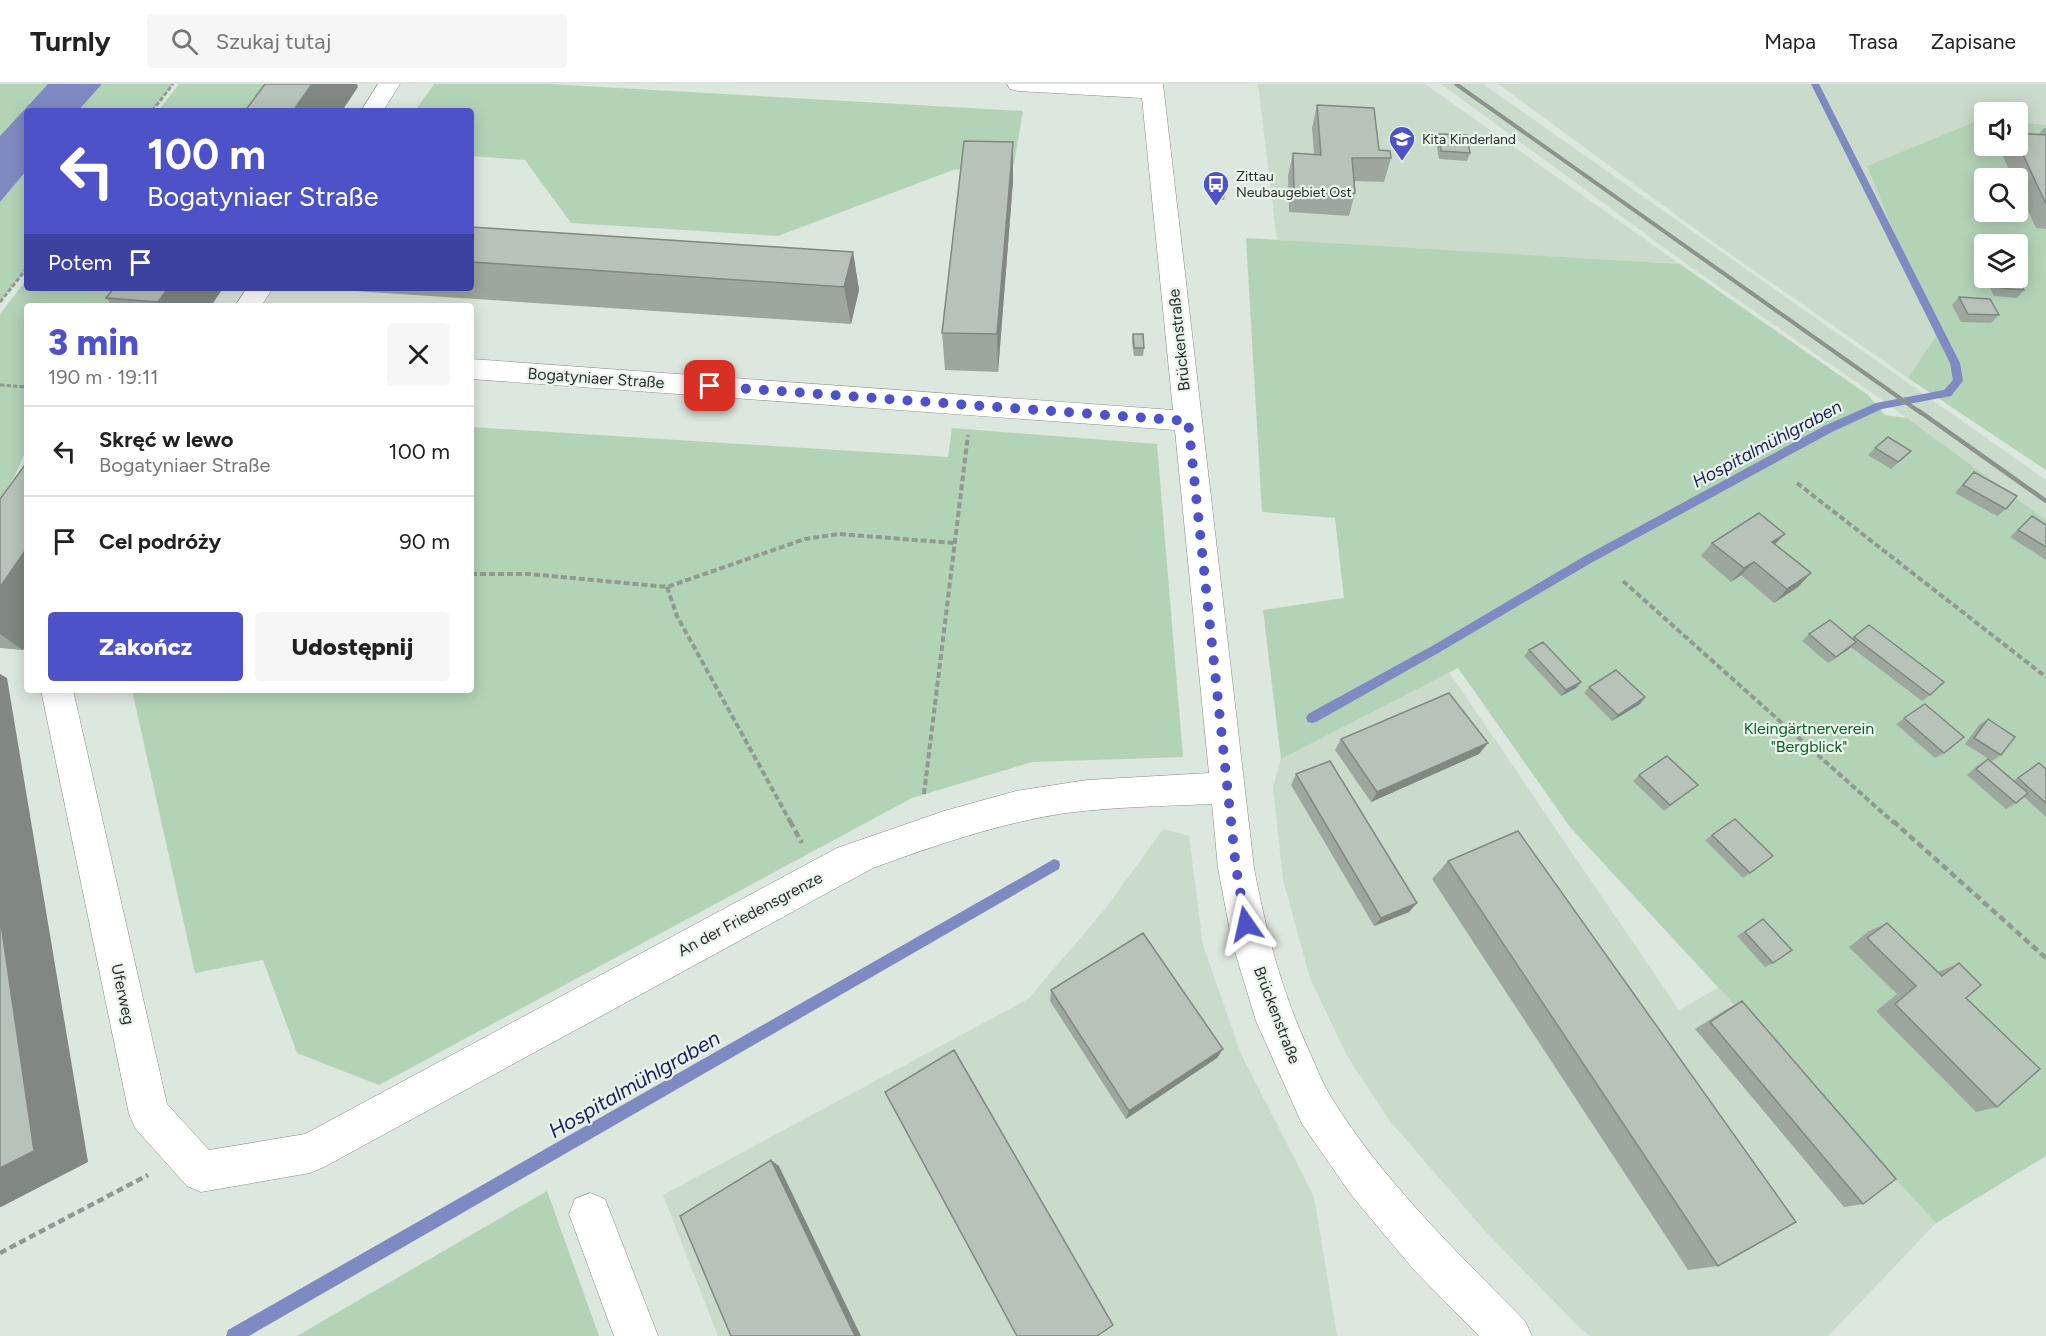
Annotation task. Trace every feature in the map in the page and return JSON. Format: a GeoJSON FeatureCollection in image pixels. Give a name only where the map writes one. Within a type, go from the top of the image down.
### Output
{"type":"FeatureCollection","features":[{"type":"Feature","properties":{"kind":"street"},"geometry":{"type":"LineString","coordinates":[[374,108],[389,84]]}},
{"type":"Feature","properties":{"kind":"street"},"geometry":{"type":"LineString","coordinates":[[1018,84],[1153,88]]}},
{"type":"Feature","properties":{"kind":"street","name":"Brückenstraße"},"geometry":{"type":"LineString","coordinates":[[1153,88],[1236,868],[1250,942],[1275,1021],[1316,1110],[1367,1181],[1429,1254],[1510,1336]]}},
{"type":"Feature","properties":{"kind":"street","name":"Bogatyniaer Straße"},"geometry":{"type":"LineString","coordinates":[[474,369],[1188,421]]}},
{"type":"Feature","properties":{"kind":"street","name":"Uferweg"},"geometry":{"type":"LineString","coordinates":[[58,693],[149,1114],[201,1172],[310,1153]]}},
{"type":"Feature","properties":{"kind":"street","name":"An der Friedensgrenze"},"geometry":{"type":"LineString","coordinates":[[310,1153],[850,860],[920,834],[1043,801],[1104,794],[1227,788]]}},
{"type":"Feature","properties":{"kind":"street"},"geometry":{"type":"LineString","coordinates":[[590,1214],[636,1336]]}},
{"type":"Feature","properties":{"kind":"path"},"geometry":{"type":"LineString","coordinates":[[154,108],[173,84]]}},
{"type":"Feature","properties":{"kind":"path"},"geometry":{"type":"LineString","coordinates":[[0,302],[24,272]]}},
{"type":"Feature","properties":{"kind":"path"},"geometry":{"type":"LineString","coordinates":[[0,385],[24,387]]}},
{"type":"Feature","properties":{"kind":"path"},"geometry":{"type":"LineString","coordinates":[[920,834],[972,405]]}},
{"type":"Feature","properties":{"kind":"path"},"geometry":{"type":"LineString","coordinates":[[1797,483],[2046,677]]}},
{"type":"Feature","properties":{"kind":"path"},"geometry":{"type":"LineString","coordinates":[[474,574],[530,574],[667,587],[805,539],[839,534],[954,543]]}},
{"type":"Feature","properties":{"kind":"path"},"geometry":{"type":"LineString","coordinates":[[1623,581],[2046,958]]}},
{"type":"Feature","properties":{"kind":"path"},"geometry":{"type":"LineString","coordinates":[[667,587],[677,616],[820,876]]}},
{"type":"Feature","properties":{"kind":"path"},"geometry":{"type":"LineString","coordinates":[[0,1253],[186,1155]]}},
{"type":"Feature","properties":{"kind":"shaded area","name":"Kita Kinderland"},"geometry":{"type":"Polygon","coordinates":[[[1258,84],[1425,84],[1680,264],[1277,241],[1258,84]]]}},
{"type":"Feature","properties":{"kind":"shaded area"},"geometry":{"type":"Polygon","coordinates":[[[1441,84],[1483,84],[2046,480],[2046,520],[1882,400],[1688,265],[1441,84]]]}},
{"type":"Feature","properties":{"kind":"shaded area"},"geometry":{"type":"Polygon","coordinates":[[[1498,84],[2046,84],[2046,125],[2028,123],[2028,102],[1974,102],[1974,122],[1867,166],[1936,336],[1908,378],[1713,242],[1498,84]]]}},
{"type":"Feature","properties":{"kind":"shaded area"},"geometry":{"type":"Polygon","coordinates":[[[1449,672],[1679,1010],[1719,987],[1936,1223],[1828,1336],[1590,1336],[1485,1231],[1389,1120],[1346,1054],[1310,978],[1283,880],[1273,787],[1281,759],[1449,672]]]}},
{"type":"Feature","properties":{"kind":"shaded area"},"geometry":{"type":"Polygon","coordinates":[[[1163,829],[1189,836],[1203,945],[1241,1054],[1314,1197],[1337,1336],[718,1336],[663,1195],[1028,999],[1106,908],[1163,829]]]}},
{"type":"Feature","properties":{"kind":"green space"},"geometry":{"type":"Polygon","coordinates":[[[0,84],[48,84],[24,108],[0,136],[0,84]]]}},
{"type":"Feature","properties":{"kind":"green space"},"geometry":{"type":"Polygon","coordinates":[[[102,84],[173,84],[154,108],[81,108],[102,84]]]}},
{"type":"Feature","properties":{"kind":"green space"},"geometry":{"type":"Polygon","coordinates":[[[179,84],[277,84],[259,108],[160,108],[179,84]]]}},
{"type":"Feature","properties":{"kind":"green space"},"geometry":{"type":"Polygon","coordinates":[[[434,84],[549,84],[1023,111],[1014,164],[953,170],[778,236],[571,223],[525,160],[474,156],[474,108],[417,108],[434,84]]]}},
{"type":"Feature","properties":{"kind":"green space"},"geometry":{"type":"Polygon","coordinates":[[[1974,122],[1974,156],[2028,156],[2028,123],[2046,125],[2046,470],[1908,378],[1936,336],[1867,166],[1974,122]]]}},
{"type":"Feature","properties":{"kind":"green space"},"geometry":{"type":"Polygon","coordinates":[[[24,174],[24,272],[0,302],[0,202],[24,174]]]}},
{"type":"Feature","properties":{"kind":"green space","name":"Kleingärtnerverein \"Bergblick\""},"geometry":{"type":"Polygon","coordinates":[[[1246,238],[1680,264],[1868,395],[1885,415],[1907,418],[2046,520],[2046,1156],[1936,1223],[1570,827],[1458,668],[1281,759],[1263,610],[1344,598],[1335,518],[1262,512],[1246,238]]]}},
{"type":"Feature","properties":{"kind":"green space"},"geometry":{"type":"Polygon","coordinates":[[[24,283],[24,291],[123,291],[113,303],[24,303],[24,455],[0,499],[0,314],[24,283]]]}},
{"type":"Feature","properties":{"kind":"green space"},"geometry":{"type":"Polygon","coordinates":[[[474,427],[948,457],[952,428],[1157,444],[1183,757],[1032,762],[912,798],[379,1085],[297,1053],[263,960],[195,973],[133,693],[474,693],[474,427]]]}},
{"type":"Feature","properties":{"kind":"green space"},"geometry":{"type":"Polygon","coordinates":[[[547,1191],[599,1336],[297,1336],[547,1191]]]}},
{"type":"Feature","properties":{"kind":"water"},"geometry":{"type":"Polygon","coordinates":[[[48,84],[102,84],[81,108],[26,108],[48,84]]]}},
{"type":"Feature","properties":{"kind":"water"},"geometry":{"type":"Polygon","coordinates":[[[24,110],[24,174],[0,202],[0,136],[24,110]]]}},
{"type":"Feature","properties":{"kind":"building"},"geometry":{"type":"Polygon","coordinates":[[[265,84],[312,84],[295,108],[247,108],[265,84]]]}},
{"type":"Feature","properties":{"kind":"building"},"geometry":{"type":"Polygon","coordinates":[[[1317,105],[1374,108],[1379,150],[1390,151],[1391,158],[1352,158],[1355,193],[1294,189],[1293,153],[1321,155],[1317,105]]]}},
{"type":"Feature","properties":{"kind":"building"},"geometry":{"type":"Polygon","coordinates":[[[1439,134],[1467,135],[1470,153],[1441,151],[1439,134]]]}},
{"type":"Feature","properties":{"kind":"building"},"geometry":{"type":"Polygon","coordinates":[[[2028,134],[2046,135],[2046,204],[2024,156],[2028,156],[2028,134]]]}},
{"type":"Feature","properties":{"kind":"building"},"geometry":{"type":"Polygon","coordinates":[[[964,141],[1013,142],[997,334],[942,333],[964,141]]]}},
{"type":"Feature","properties":{"kind":"building"},"geometry":{"type":"Polygon","coordinates":[[[1222,180],[1226,192],[1218,192],[1214,181],[1222,180]]]}},
{"type":"Feature","properties":{"kind":"building"},"geometry":{"type":"Polygon","coordinates":[[[474,227],[853,252],[844,287],[474,262],[474,227]]]}},
{"type":"Feature","properties":{"kind":"building"},"geometry":{"type":"Polygon","coordinates":[[[112,291],[166,291],[158,302],[106,298],[112,291]]]}},
{"type":"Feature","properties":{"kind":"building"},"geometry":{"type":"Polygon","coordinates":[[[1959,297],[1990,299],[1999,315],[1968,314],[1959,297]]]}},
{"type":"Feature","properties":{"kind":"building"},"geometry":{"type":"Polygon","coordinates":[[[1133,334],[1143,334],[1144,348],[1134,348],[1133,334]]]}},
{"type":"Feature","properties":{"kind":"building"},"geometry":{"type":"Polygon","coordinates":[[[1888,437],[1911,451],[1898,462],[1875,448],[1888,437]]]}},
{"type":"Feature","properties":{"kind":"building"},"geometry":{"type":"Polygon","coordinates":[[[24,466],[24,552],[0,587],[0,499],[24,466]]]}},
{"type":"Feature","properties":{"kind":"building"},"geometry":{"type":"Polygon","coordinates":[[[1974,472],[2017,496],[2006,509],[1963,485],[1974,472]]]}},
{"type":"Feature","properties":{"kind":"building"},"geometry":{"type":"Polygon","coordinates":[[[1759,513],[1785,534],[1772,542],[1811,573],[1787,589],[1754,562],[1744,568],[1712,543],[1759,513]]]}},
{"type":"Feature","properties":{"kind":"building"},"geometry":{"type":"Polygon","coordinates":[[[2032,516],[2046,525],[2046,547],[2018,530],[2032,516]]]}},
{"type":"Feature","properties":{"kind":"building"},"geometry":{"type":"Polygon","coordinates":[[[1830,620],[1856,642],[1836,657],[1809,634],[1830,620]]]}},
{"type":"Feature","properties":{"kind":"building"},"geometry":{"type":"Polygon","coordinates":[[[1869,625],[1944,682],[1930,695],[1854,637],[1869,625]]]}},
{"type":"Feature","properties":{"kind":"building"},"geometry":{"type":"Polygon","coordinates":[[[1543,642],[1581,682],[1566,690],[1529,650],[1543,642]]]}},
{"type":"Feature","properties":{"kind":"building"},"geometry":{"type":"Polygon","coordinates":[[[1616,670],[1645,697],[1618,715],[1589,687],[1616,670]]]}},
{"type":"Feature","properties":{"kind":"building"},"geometry":{"type":"Polygon","coordinates":[[[1449,693],[1488,743],[1377,792],[1341,739],[1449,693]]]}},
{"type":"Feature","properties":{"kind":"building"},"geometry":{"type":"Polygon","coordinates":[[[1925,704],[1964,737],[1944,753],[1904,718],[1925,704]]]}},
{"type":"Feature","properties":{"kind":"building"},"geometry":{"type":"Polygon","coordinates":[[[1988,719],[2015,737],[2001,755],[1974,738],[1988,719]]]}},
{"type":"Feature","properties":{"kind":"building"},"geometry":{"type":"Polygon","coordinates":[[[1667,756],[1698,785],[1670,805],[1639,775],[1667,756]]]}},
{"type":"Feature","properties":{"kind":"building"},"geometry":{"type":"Polygon","coordinates":[[[1988,759],[2028,793],[2016,803],[1976,769],[1988,759]]]}},
{"type":"Feature","properties":{"kind":"building"},"geometry":{"type":"Polygon","coordinates":[[[1330,761],[1417,903],[1381,918],[1296,774],[1330,761]]]}},
{"type":"Feature","properties":{"kind":"building"},"geometry":{"type":"Polygon","coordinates":[[[2039,763],[2046,769],[2046,803],[2018,778],[2039,763]]]}},
{"type":"Feature","properties":{"kind":"building"},"geometry":{"type":"Polygon","coordinates":[[[1735,819],[1773,856],[1750,873],[1712,835],[1735,819]]]}},
{"type":"Feature","properties":{"kind":"building"},"geometry":{"type":"Polygon","coordinates":[[[1518,831],[1796,1222],[1718,1266],[1448,861],[1518,831]]]}},
{"type":"Feature","properties":{"kind":"building"},"geometry":{"type":"Polygon","coordinates":[[[0,917],[34,1151],[0,1168],[0,917]]]}},
{"type":"Feature","properties":{"kind":"building"},"geometry":{"type":"Polygon","coordinates":[[[1763,919],[1792,950],[1773,963],[1745,932],[1763,919]]]}},
{"type":"Feature","properties":{"kind":"building"},"geometry":{"type":"Polygon","coordinates":[[[1887,923],[1942,976],[1959,963],[1981,985],[1966,998],[2040,1069],[1997,1107],[1895,1004],[1916,986],[1867,938],[1887,923]]]}},
{"type":"Feature","properties":{"kind":"building"},"geometry":{"type":"Polygon","coordinates":[[[1143,933],[1223,1049],[1129,1111],[1051,990],[1143,933]]]}},
{"type":"Feature","properties":{"kind":"building"},"geometry":{"type":"Polygon","coordinates":[[[1742,1001],[1896,1179],[1863,1204],[1710,1022],[1742,1001]]]}},
{"type":"Feature","properties":{"kind":"building"},"geometry":{"type":"Polygon","coordinates":[[[954,1050],[1113,1325],[1097,1336],[1017,1336],[885,1092],[954,1050]]]}},
{"type":"Feature","properties":{"kind":"building"},"geometry":{"type":"Polygon","coordinates":[[[771,1160],[855,1336],[731,1336],[680,1216],[771,1160]]]}},
{"type":"Feature","properties":{"kind":"waterway","name":"Hospitalmühlgraben"},"geometry":{"type":"LineString","coordinates":[[1312,718],[1436,649],[1587,560],[1828,429],[1880,406],[1947,393],[1958,381],[1955,363],[1815,84]]}},
{"type":"Feature","properties":{"kind":"waterway","name":"Hospitalmühlgraben"},"geometry":{"type":"LineString","coordinates":[[234,1336],[1054,865]]}},
{"type":"Feature","properties":{"kind":"railway"},"geometry":{"type":"LineString","coordinates":[[1456,84],[1921,413]]}},
{"type":"Feature","properties":{"kind":"railway"},"geometry":{"type":"LineString","coordinates":[[1919,411],[2046,501]]}},
{"type":"Feature","properties":{"kind":"place","name":"Kita Kinderland"},"geometry":{"type":"Point","coordinates":[1402,162]}},
{"type":"Feature","properties":{"kind":"place","name":"Zittau Neubaugebiet Ost"},"geometry":{"type":"Point","coordinates":[1216,207]}},
{"type":"Feature","properties":{"kind":"route"},"geometry":{"type":"LineString","coordinates":[[710,386],[1188,421],[1236,868],[1246,924]]}}]}
